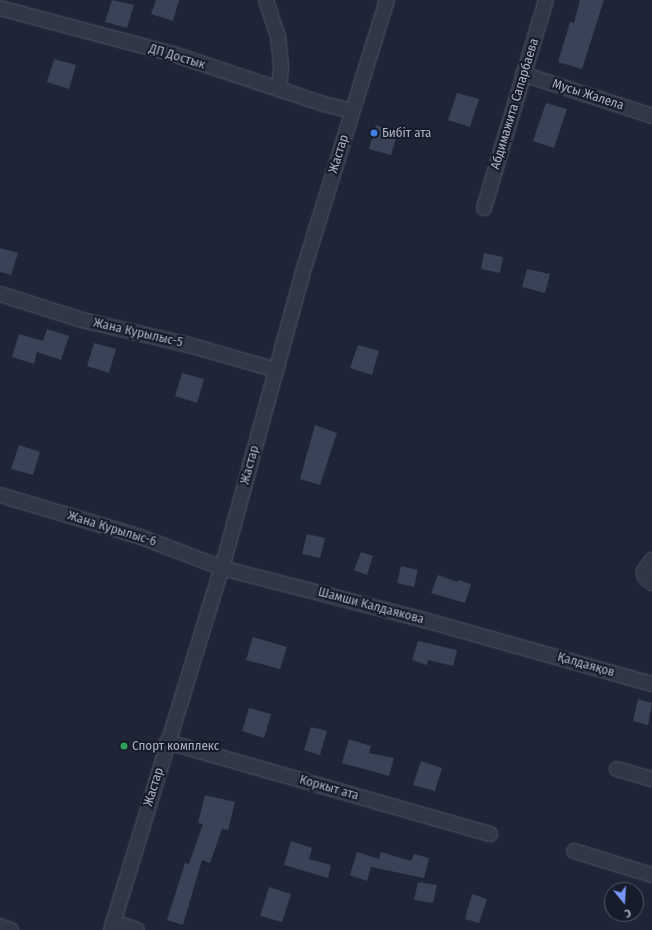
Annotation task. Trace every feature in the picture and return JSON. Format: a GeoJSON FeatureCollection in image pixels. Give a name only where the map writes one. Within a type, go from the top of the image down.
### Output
{"type":"FeatureCollection","features":[{"type":"Feature","properties":{"kind":"street"},"geometry":{"type":"LineString","coordinates":[[266,0],[278,36],[281,67],[279,89]]}},
{"type":"Feature","properties":{"kind":"street","name":"Жастар"},"geometry":{"type":"LineString","coordinates":[[112,926],[167,742],[222,568],[305,265],[387,0]]}},
{"type":"Feature","properties":{"kind":"street","name":"Абдимажита Сапарбаева"},"geometry":{"type":"LineString","coordinates":[[484,208],[546,0]]}},
{"type":"Feature","properties":{"kind":"street","name":"ДП Достык"},"geometry":{"type":"LineString","coordinates":[[0,8],[173,54],[352,111]]}},
{"type":"Feature","properties":{"kind":"street","name":"Мусы Жалела"},"geometry":{"type":"LineString","coordinates":[[524,74],[652,116]]}},
{"type":"Feature","properties":{"kind":"street","name":"Жана Курылыс-5"},"geometry":{"type":"LineString","coordinates":[[0,294],[82,320],[189,345],[277,370]]}},
{"type":"Feature","properties":{"kind":"street","name":"Жана Курылыс-6"},"geometry":{"type":"LineString","coordinates":[[0,495],[140,537],[222,568]]}},
{"type":"Feature","properties":{"kind":"street"},"geometry":{"type":"LineString","coordinates":[[652,560],[644,571],[645,577],[652,583]]}},
{"type":"Feature","properties":{"kind":"street","name":"Шамши Калдаякова"},"geometry":{"type":"LineString","coordinates":[[222,568],[520,646]]}},
{"type":"Feature","properties":{"kind":"street","name":"Қалдаяқов"},"geometry":{"type":"LineString","coordinates":[[520,646],[652,684]]}},
{"type":"Feature","properties":{"kind":"street","name":"Коркыт ата"},"geometry":{"type":"LineString","coordinates":[[167,742],[490,834]]}},
{"type":"Feature","properties":{"kind":"street"},"geometry":{"type":"LineString","coordinates":[[617,769],[652,779]]}},
{"type":"Feature","properties":{"kind":"street"},"geometry":{"type":"LineString","coordinates":[[574,851],[652,875]]}},
{"type":"Feature","properties":{"kind":"street"},"geometry":{"type":"LineString","coordinates":[[0,926],[11,930]]}},
{"type":"Feature","properties":{"kind":"street"},"geometry":{"type":"LineString","coordinates":[[112,926],[137,930]]}},
{"type":"Feature","properties":{"kind":"building"},"geometry":{"type":"Polygon","coordinates":[[[112,0],[134,5],[127,28],[105,22],[112,0]]]}},
{"type":"Feature","properties":{"kind":"building"},"geometry":{"type":"Polygon","coordinates":[[[156,0],[179,0],[173,21],[151,14],[156,0]]]}},
{"type":"Feature","properties":{"kind":"building"},"geometry":{"type":"Polygon","coordinates":[[[580,0],[604,0],[582,69],[558,62],[570,22],[574,23],[580,0]]]}},
{"type":"Feature","properties":{"kind":"building"},"geometry":{"type":"Polygon","coordinates":[[[54,59],[76,65],[69,89],[47,82],[54,59]]]}},
{"type":"Feature","properties":{"kind":"building"},"geometry":{"type":"Polygon","coordinates":[[[457,93],[479,99],[470,127],[448,120],[457,93]]]}},
{"type":"Feature","properties":{"kind":"building"},"geometry":{"type":"Polygon","coordinates":[[[546,103],[567,109],[554,148],[533,141],[546,103]]]}},
{"type":"Feature","properties":{"kind":"building"},"geometry":{"type":"Polygon","coordinates":[[[376,125],[398,132],[391,155],[369,149],[376,125]]]}},
{"type":"Feature","properties":{"kind":"building"},"geometry":{"type":"Polygon","coordinates":[[[0,248],[18,253],[11,275],[0,272],[0,248]]]}},
{"type":"Feature","properties":{"kind":"building"},"geometry":{"type":"Polygon","coordinates":[[[484,253],[503,257],[500,273],[481,269],[484,253]]]}},
{"type":"Feature","properties":{"kind":"building"},"geometry":{"type":"Polygon","coordinates":[[[527,269],[550,274],[545,293],[522,287],[527,269]]]}},
{"type":"Feature","properties":{"kind":"building"},"geometry":{"type":"Polygon","coordinates":[[[47,329],[69,336],[61,360],[37,352],[34,364],[12,357],[19,334],[43,341],[47,329]]]}},
{"type":"Feature","properties":{"kind":"building"},"geometry":{"type":"Polygon","coordinates":[[[94,343],[116,349],[109,373],[87,366],[94,343]]]}},
{"type":"Feature","properties":{"kind":"building"},"geometry":{"type":"Polygon","coordinates":[[[358,345],[379,351],[372,375],[350,368],[358,345]]]}},
{"type":"Feature","properties":{"kind":"building"},"geometry":{"type":"Polygon","coordinates":[[[182,373],[204,379],[197,403],[175,396],[182,373]]]}},
{"type":"Feature","properties":{"kind":"building"},"geometry":{"type":"Polygon","coordinates":[[[315,425],[337,433],[320,485],[300,479],[315,425]]]}},
{"type":"Feature","properties":{"kind":"building"},"geometry":{"type":"Polygon","coordinates":[[[19,445],[40,452],[33,475],[11,469],[19,445]]]}},
{"type":"Feature","properties":{"kind":"building"},"geometry":{"type":"Polygon","coordinates":[[[307,534],[325,538],[320,558],[302,554],[307,534]]]}},
{"type":"Feature","properties":{"kind":"building"},"geometry":{"type":"Polygon","coordinates":[[[361,552],[373,556],[367,575],[354,570],[361,552]]]}},
{"type":"Feature","properties":{"kind":"building"},"geometry":{"type":"Polygon","coordinates":[[[401,566],[418,570],[414,587],[397,583],[401,566]]]}},
{"type":"Feature","properties":{"kind":"building"},"geometry":{"type":"Polygon","coordinates":[[[438,575],[457,582],[458,580],[471,584],[465,603],[431,593],[438,575]]]}},
{"type":"Feature","properties":{"kind":"building"},"geometry":{"type":"Polygon","coordinates":[[[253,637],[287,647],[280,669],[246,660],[253,637]]]}},
{"type":"Feature","properties":{"kind":"building"},"geometry":{"type":"Polygon","coordinates":[[[418,641],[457,650],[453,666],[428,660],[427,665],[412,660],[418,641]]]}},
{"type":"Feature","properties":{"kind":"building"},"geometry":{"type":"Polygon","coordinates":[[[638,699],[652,703],[648,725],[633,721],[638,699]]]}},
{"type":"Feature","properties":{"kind":"building"},"geometry":{"type":"Polygon","coordinates":[[[249,708],[271,714],[264,738],[242,731],[249,708]]]}},
{"type":"Feature","properties":{"kind":"building"},"geometry":{"type":"Polygon","coordinates":[[[311,727],[327,731],[320,755],[304,750],[311,727]]]}},
{"type":"Feature","properties":{"kind":"building"},"geometry":{"type":"Polygon","coordinates":[[[349,739],[371,746],[369,753],[394,758],[389,776],[342,763],[349,739]]]}},
{"type":"Feature","properties":{"kind":"building"},"geometry":{"type":"Polygon","coordinates":[[[421,761],[442,768],[435,791],[413,785],[421,761]]]}},
{"type":"Feature","properties":{"kind":"building"},"geometry":{"type":"Polygon","coordinates":[[[205,795],[235,802],[228,830],[222,829],[210,863],[202,860],[183,925],[167,920],[185,863],[189,864],[203,824],[198,823],[205,795]]]}},
{"type":"Feature","properties":{"kind":"building"},"geometry":{"type":"Polygon","coordinates":[[[291,841],[312,848],[309,859],[331,865],[328,878],[284,865],[291,841]]]}},
{"type":"Feature","properties":{"kind":"building"},"geometry":{"type":"Polygon","coordinates":[[[357,852],[379,859],[381,852],[411,861],[414,854],[429,858],[424,878],[371,867],[367,881],[350,875],[357,852]]]}},
{"type":"Feature","properties":{"kind":"building"},"geometry":{"type":"Polygon","coordinates":[[[418,882],[437,885],[433,903],[414,900],[418,882]]]}},
{"type":"Feature","properties":{"kind":"building"},"geometry":{"type":"Polygon","coordinates":[[[269,887],[291,894],[282,922],[260,916],[269,887]]]}},
{"type":"Feature","properties":{"kind":"building"},"geometry":{"type":"Polygon","coordinates":[[[472,894],[487,899],[479,923],[465,919],[472,894]]]}},
{"type":"Feature","properties":{"kind":"place","name":"Бибіт ата"},"geometry":{"type":"Point","coordinates":[374,133]}},
{"type":"Feature","properties":{"kind":"place","name":"Спорт комплекс"},"geometry":{"type":"Point","coordinates":[124,746]}}]}
